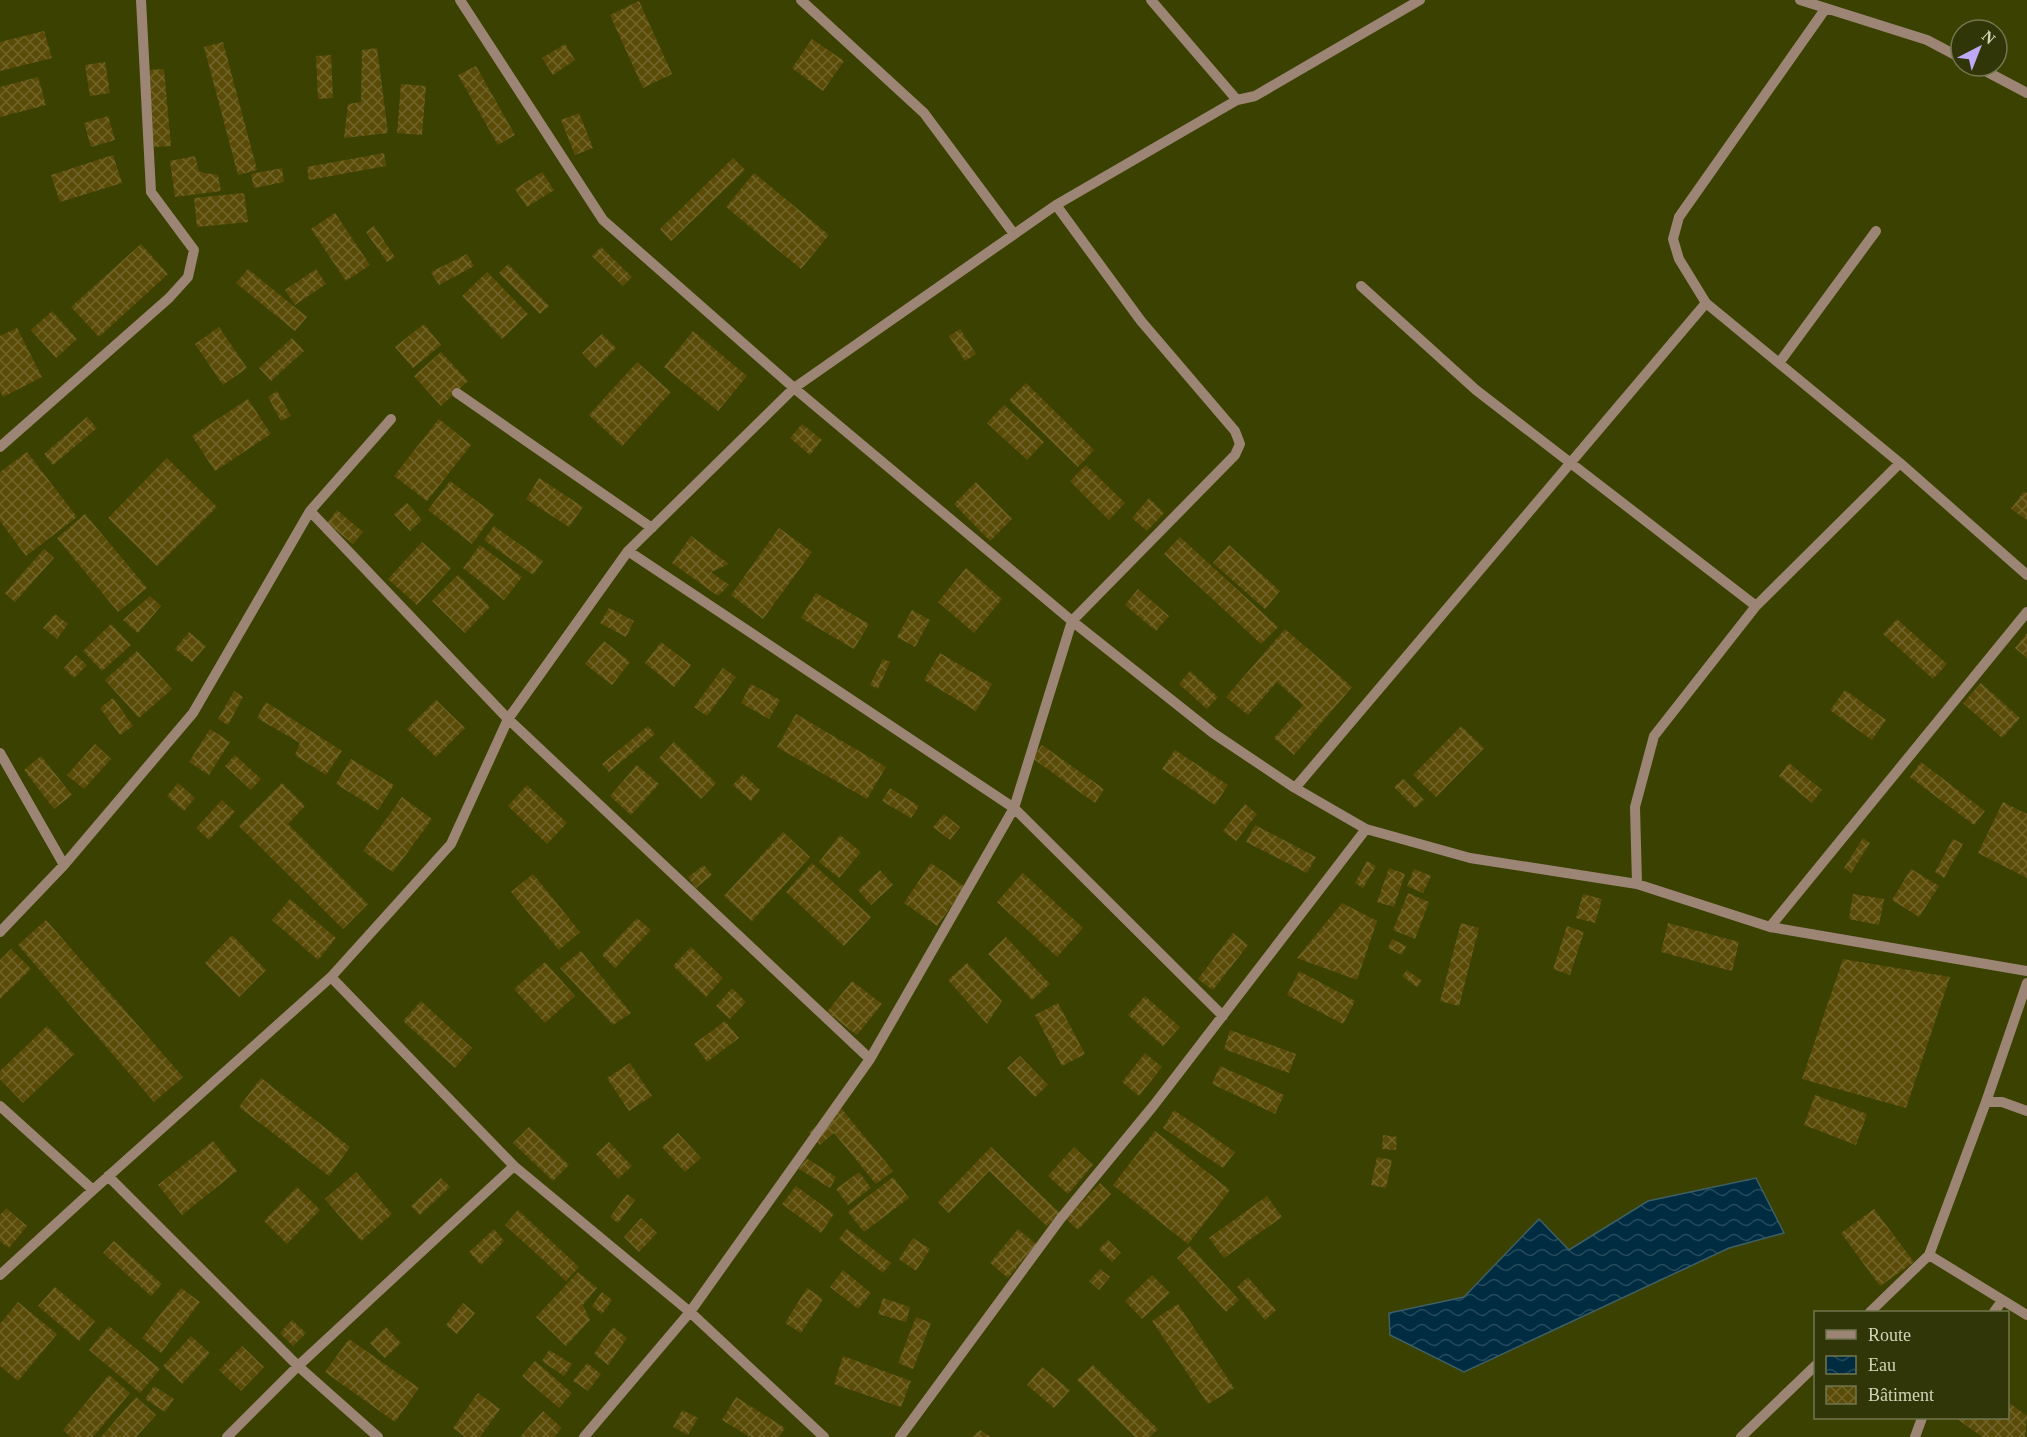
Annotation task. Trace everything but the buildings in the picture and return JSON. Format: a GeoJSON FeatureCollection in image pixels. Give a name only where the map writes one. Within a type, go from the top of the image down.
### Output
{"type":"FeatureCollection","features":[{"type":"Feature","properties":{"kind":"street"},"geometry":{"type":"LineString","coordinates":[[0,447],[169,298],[188,277],[194,250],[151,192],[141,0]]}},
{"type":"Feature","properties":{"kind":"street"},"geometry":{"type":"LineString","coordinates":[[460,0],[603,220],[794,388],[1072,621],[1213,733],[1295,788],[1366,829],[1470,858],[1637,884],[1770,927],[2027,971]]}},
{"type":"Feature","properties":{"kind":"street"},"geometry":{"type":"LineString","coordinates":[[801,0],[924,113],[1014,234]]}},
{"type":"Feature","properties":{"kind":"street"},"geometry":{"type":"LineString","coordinates":[[1151,0],[1237,100]]}},
{"type":"Feature","properties":{"kind":"street"},"geometry":{"type":"LineString","coordinates":[[0,1275],[331,977],[451,844],[508,718],[628,551],[794,388],[1056,205],[1237,100],[1255,96],[1420,0]]}},
{"type":"Feature","properties":{"kind":"street"},"geometry":{"type":"LineString","coordinates":[[1800,0],[1927,40],[1949,52]]}},
{"type":"Feature","properties":{"kind":"street"},"geometry":{"type":"LineString","coordinates":[[1826,8],[1679,217],[1673,239],[1679,259],[1706,303],[1900,463],[2027,575]]}},
{"type":"Feature","properties":{"kind":"street"},"geometry":{"type":"LineString","coordinates":[[1999,78],[2027,93]]}},
{"type":"Feature","properties":{"kind":"street"},"geometry":{"type":"LineString","coordinates":[[584,1437],[690,1312],[870,1059],[1014,808],[1072,621],[1235,455],[1240,444],[1235,431],[1141,321],[1056,205]]}},
{"type":"Feature","properties":{"kind":"street"},"geometry":{"type":"LineString","coordinates":[[1779,363],[1876,231]]}},
{"type":"Feature","properties":{"kind":"street"},"geometry":{"type":"LineString","coordinates":[[1361,286],[1476,390],[1756,606]]}},
{"type":"Feature","properties":{"kind":"street"},"geometry":{"type":"LineString","coordinates":[[1295,788],[1706,303]]}},
{"type":"Feature","properties":{"kind":"street"},"geometry":{"type":"LineString","coordinates":[[457,393],[652,528]]}},
{"type":"Feature","properties":{"kind":"street"},"geometry":{"type":"LineString","coordinates":[[0,932],[64,865],[193,713],[310,511],[391,419]]}},
{"type":"Feature","properties":{"kind":"street"},"geometry":{"type":"LineString","coordinates":[[1637,884],[1635,807],[1654,736],[1756,606],[1900,463]]}},
{"type":"Feature","properties":{"kind":"street"},"geometry":{"type":"LineString","coordinates":[[310,511],[508,718],[870,1059]]}},
{"type":"Feature","properties":{"kind":"street"},"geometry":{"type":"LineString","coordinates":[[628,551],[1014,808],[1223,1016]]}},
{"type":"Feature","properties":{"kind":"street"},"geometry":{"type":"LineString","coordinates":[[1770,927],[2027,612]]}},
{"type":"Feature","properties":{"kind":"street"},"geometry":{"type":"LineString","coordinates":[[0,753],[64,865]]}},
{"type":"Feature","properties":{"kind":"street"},"geometry":{"type":"LineString","coordinates":[[900,1437],[1061,1218],[1154,1105],[1366,829]]}},
{"type":"Feature","properties":{"kind":"street"},"geometry":{"type":"LineString","coordinates":[[331,977],[514,1166],[690,1312],[824,1437]]}},
{"type":"Feature","properties":{"kind":"street"},"geometry":{"type":"LineString","coordinates":[[1871,1311],[1929,1255],[2027,983]]}},
{"type":"Feature","properties":{"kind":"street"},"geometry":{"type":"LineString","coordinates":[[1986,1102],[2002,1102],[2027,1111]]}},
{"type":"Feature","properties":{"kind":"street"},"geometry":{"type":"LineString","coordinates":[[0,1106],[93,1190]]}},
{"type":"Feature","properties":{"kind":"street"},"geometry":{"type":"LineString","coordinates":[[227,1437],[298,1366],[514,1166]]}},
{"type":"Feature","properties":{"kind":"street"},"geometry":{"type":"LineString","coordinates":[[108,1176],[298,1366],[378,1437]]}},
{"type":"Feature","properties":{"kind":"street"},"geometry":{"type":"LineString","coordinates":[[1929,1255],[2027,1315]]}},
{"type":"Feature","properties":{"kind":"street"},"geometry":{"type":"LineString","coordinates":[[1995,1311],[2002,1301]]}},
{"type":"Feature","properties":{"kind":"street"},"geometry":{"type":"LineString","coordinates":[[1741,1437],[1814,1366]]}},
{"type":"Feature","properties":{"kind":"street"},"geometry":{"type":"LineString","coordinates":[[1915,1437],[1922,1419]]}},
{"type":"Feature","properties":{"kind":"water"},"geometry":{"type":"Polygon","coordinates":[[[1756,1178],[1784,1233],[1729,1248],[1464,1372],[1390,1335],[1389,1313],[1464,1297],[1539,1219],[1569,1250],[1648,1201],[1756,1178]]]}}]}
